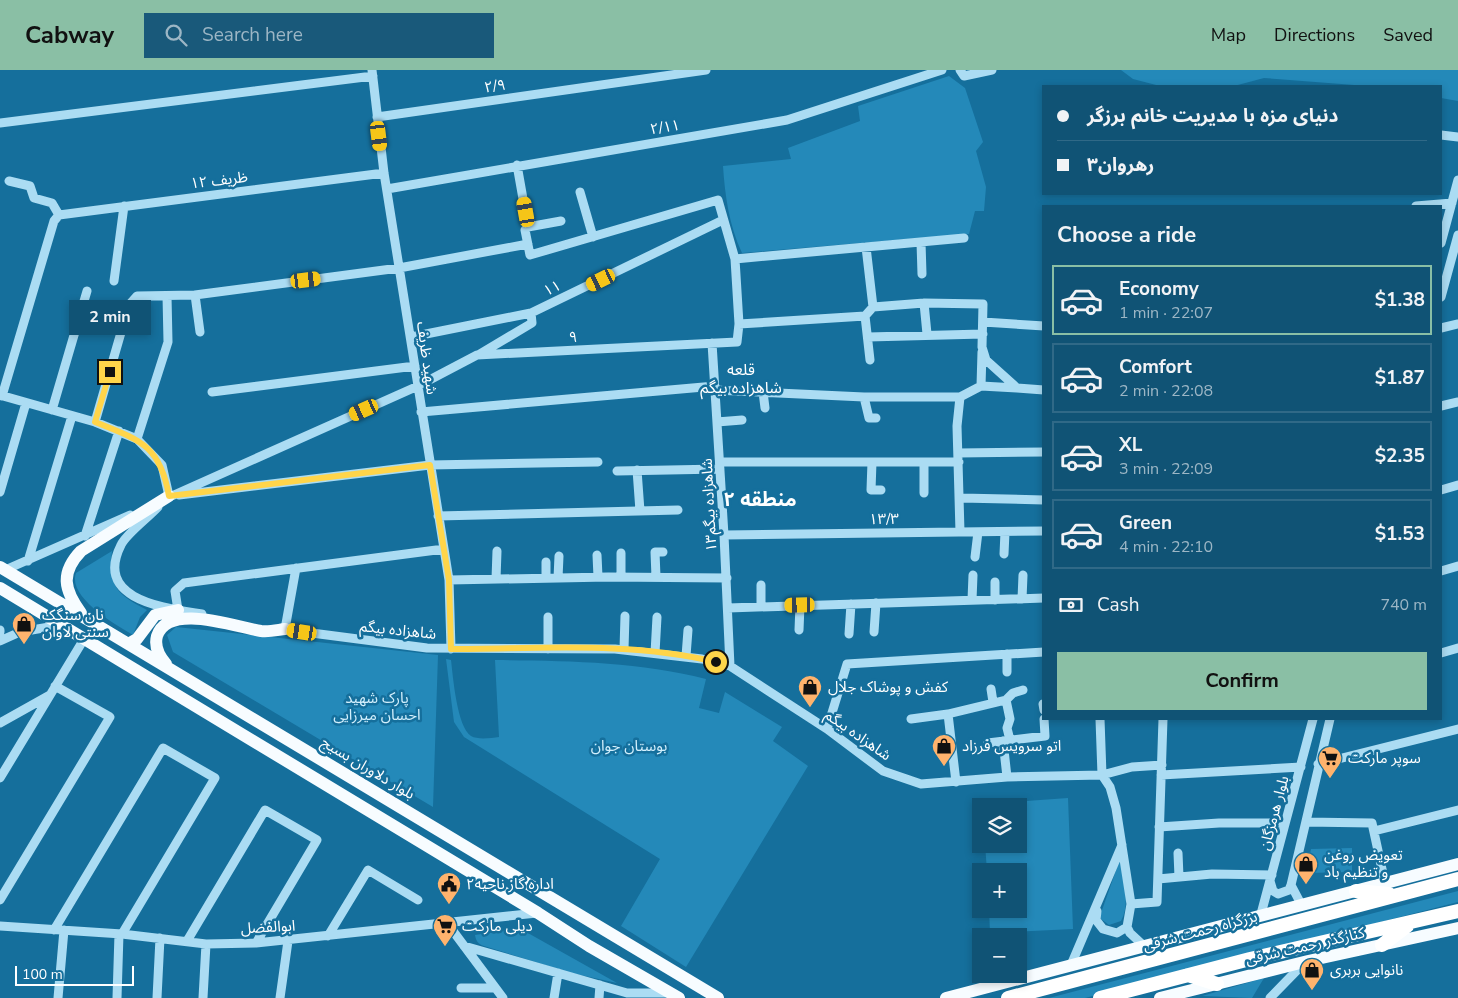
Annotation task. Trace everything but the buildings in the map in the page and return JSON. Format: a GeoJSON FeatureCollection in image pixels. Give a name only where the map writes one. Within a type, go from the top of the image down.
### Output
{"type":"FeatureCollection","features":[{"type":"Feature","properties":{"kind":"highway","name":"بزرگراه رحمت شرقی"},"geometry":{"type":"LineString","coordinates":[[1008,998],[1458,880]]}},
{"type":"Feature","properties":{"kind":"highway"},"geometry":{"type":"LineString","coordinates":[[1356,891],[1400,895]]}},
{"type":"Feature","properties":{"kind":"highway"},"geometry":{"type":"LineString","coordinates":[[1100,998],[1187,975],[1458,911]]}},
{"type":"Feature","properties":{"kind":"highway"},"geometry":{"type":"LineString","coordinates":[[1382,945],[1411,923]]}},
{"type":"Feature","properties":{"kind":"highway"},"geometry":{"type":"LineString","coordinates":[[1187,975],[1217,984]]}},
{"type":"Feature","properties":{"kind":"main road"},"geometry":{"type":"LineString","coordinates":[[82,615],[72,601],[67,585],[69,567],[74,559],[81,551],[169,496]]}},
{"type":"Feature","properties":{"kind":"main road","name":"بلوار دلاوران بسیج"},"geometry":{"type":"LineString","coordinates":[[3,569],[130,643],[718,998]]}},
{"type":"Feature","properties":{"kind":"main road"},"geometry":{"type":"LineString","coordinates":[[0,588],[538,913],[589,946],[675,996]]}},
{"type":"Feature","properties":{"kind":"main road"},"geometry":{"type":"LineString","coordinates":[[130,643],[137,640],[155,615],[178,610]]}},
{"type":"Feature","properties":{"kind":"main road"},"geometry":{"type":"LineString","coordinates":[[170,667],[158,651],[156,642],[164,625],[176,618],[196,619],[264,631],[285,629]]}},
{"type":"Feature","properties":{"kind":"main road"},"geometry":{"type":"LineString","coordinates":[[415,839],[426,822]]}},
{"type":"Feature","properties":{"kind":"main road"},"geometry":{"type":"LineString","coordinates":[[946,998],[1261,914],[1458,864]]}},
{"type":"Feature","properties":{"kind":"main road","name":"کنارگذر رحمت شرقی"},"geometry":{"type":"LineString","coordinates":[[1160,998],[1183,996],[1217,984],[1305,962],[1458,928]]}},
{"type":"Feature","properties":{"kind":"street","name":"۲/۹"},"geometry":{"type":"LineString","coordinates":[[377,117],[706,70]]}},
{"type":"Feature","properties":{"kind":"street","name":"۲/۱۱"},"geometry":{"type":"LineString","coordinates":[[387,189],[517,165],[787,120],[942,70]]}},
{"type":"Feature","properties":{"kind":"street"},"geometry":{"type":"LineString","coordinates":[[962,73],[992,70]]}},
{"type":"Feature","properties":{"kind":"street","name":"شهید ظریف"},"geometry":{"type":"LineString","coordinates":[[372,73],[384,173],[449,580],[451,649]]}},
{"type":"Feature","properties":{"kind":"street"},"geometry":{"type":"LineString","coordinates":[[0,123],[154,104],[372,73]]}},
{"type":"Feature","properties":{"kind":"street"},"geometry":{"type":"LineString","coordinates":[[1442,135],[1458,137]]}},
{"type":"Feature","properties":{"kind":"street"},"geometry":{"type":"LineString","coordinates":[[517,165],[528,227],[525,230],[530,255],[718,200],[736,259],[739,324],[865,316],[873,307],[924,303],[984,304],[981,386]]}},
{"type":"Feature","properties":{"kind":"street","name":"ظریف ۱۲"},"geometry":{"type":"LineString","coordinates":[[59,215],[384,173]]}},
{"type":"Feature","properties":{"kind":"street"},"geometry":{"type":"LineString","coordinates":[[1442,239],[1458,180]]}},
{"type":"Feature","properties":{"kind":"street"},"geometry":{"type":"LineString","coordinates":[[9,181],[31,187],[31,194],[34,198],[52,203],[59,215],[54,221],[1,396],[95,422],[137,439],[162,465],[169,496],[430,465],[598,462]]}},
{"type":"Feature","properties":{"kind":"street"},"geometry":{"type":"LineString","coordinates":[[580,192],[593,237]]}},
{"type":"Feature","properties":{"kind":"street"},"geometry":{"type":"LineString","coordinates":[[1428,205],[1452,203]]}},
{"type":"Feature","properties":{"kind":"street"},"geometry":{"type":"LineString","coordinates":[[114,281],[124,206]]}},
{"type":"Feature","properties":{"kind":"street","name":"۱۱"},"geometry":{"type":"LineString","coordinates":[[410,337],[531,313],[723,220]]}},
{"type":"Feature","properties":{"kind":"street"},"geometry":{"type":"LineString","coordinates":[[528,227],[561,221]]}},
{"type":"Feature","properties":{"kind":"street"},"geometry":{"type":"LineString","coordinates":[[736,259],[964,238]]}},
{"type":"Feature","properties":{"kind":"street"},"geometry":{"type":"LineString","coordinates":[[1442,294],[1457,238]]}},
{"type":"Feature","properties":{"kind":"street"},"geometry":{"type":"LineString","coordinates":[[921,242],[922,274]]}},
{"type":"Feature","properties":{"kind":"street"},"geometry":{"type":"LineString","coordinates":[[95,422],[132,300],[137,296],[195,295],[399,268],[528,244]]}},
{"type":"Feature","properties":{"kind":"street"},"geometry":{"type":"LineString","coordinates":[[866,247],[873,307]]}},
{"type":"Feature","properties":{"kind":"street"},"geometry":{"type":"LineString","coordinates":[[52,410],[87,290]]}},
{"type":"Feature","properties":{"kind":"street"},"geometry":{"type":"LineString","coordinates":[[195,295],[200,332]]}},
{"type":"Feature","properties":{"kind":"street"},"geometry":{"type":"LineString","coordinates":[[137,439],[168,342],[167,296]]}},
{"type":"Feature","properties":{"kind":"street"},"geometry":{"type":"LineString","coordinates":[[924,303],[927,334]]}},
{"type":"Feature","properties":{"kind":"street"},"geometry":{"type":"LineString","coordinates":[[477,355],[532,323],[531,313]]}},
{"type":"Feature","properties":{"kind":"street"},"geometry":{"type":"LineString","coordinates":[[865,316],[870,360]]}},
{"type":"Feature","properties":{"kind":"street"},"geometry":{"type":"LineString","coordinates":[[983,322],[1042,326]]}},
{"type":"Feature","properties":{"kind":"street","name":"۹"},"geometry":{"type":"LineString","coordinates":[[3,569],[28,561],[85,536],[169,496],[418,386],[477,355],[737,342],[739,324]]}},
{"type":"Feature","properties":{"kind":"street"},"geometry":{"type":"LineString","coordinates":[[1442,328],[1458,324]]}},
{"type":"Feature","properties":{"kind":"street"},"geometry":{"type":"LineString","coordinates":[[868,337],[983,334]]}},
{"type":"Feature","properties":{"kind":"street","name":"شاهزاده بیگم۱۳"},"geometry":{"type":"LineString","coordinates":[[712,343],[727,578],[730,666]]}},
{"type":"Feature","properties":{"kind":"street"},"geometry":{"type":"LineString","coordinates":[[982,347],[986,360],[1017,388]]}},
{"type":"Feature","properties":{"kind":"street"},"geometry":{"type":"LineString","coordinates":[[212,392],[415,366]]}},
{"type":"Feature","properties":{"kind":"street"},"geometry":{"type":"LineString","coordinates":[[421,412],[715,388],[864,397],[960,397],[981,386],[1042,390]]}},
{"type":"Feature","properties":{"kind":"street"},"geometry":{"type":"LineString","coordinates":[[764,392],[765,408]]}},
{"type":"Feature","properties":{"kind":"street"},"geometry":{"type":"LineString","coordinates":[[864,397],[869,418],[876,418]]}},
{"type":"Feature","properties":{"kind":"street"},"geometry":{"type":"LineString","coordinates":[[960,397],[957,426],[960,532]]}},
{"type":"Feature","properties":{"kind":"street"},"geometry":{"type":"LineString","coordinates":[[1442,406],[1458,402]]}},
{"type":"Feature","properties":{"kind":"street"},"geometry":{"type":"LineString","coordinates":[[0,492],[26,403]]}},
{"type":"Feature","properties":{"kind":"street"},"geometry":{"type":"LineString","coordinates":[[28,561],[72,416]]}},
{"type":"Feature","properties":{"kind":"street"},"geometry":{"type":"LineString","coordinates":[[717,422],[742,420]]}},
{"type":"Feature","properties":{"kind":"street"},"geometry":{"type":"LineString","coordinates":[[85,536],[119,431]]}},
{"type":"Feature","properties":{"kind":"street"},"geometry":{"type":"LineString","coordinates":[[617,471],[720,465],[924,462],[1042,452]]}},
{"type":"Feature","properties":{"kind":"street"},"geometry":{"type":"LineString","coordinates":[[872,462],[871,490],[881,490]]}},
{"type":"Feature","properties":{"kind":"street"},"geometry":{"type":"LineString","coordinates":[[924,462],[924,493]]}},
{"type":"Feature","properties":{"kind":"street"},"geometry":{"type":"LineString","coordinates":[[637,470],[640,511]]}},
{"type":"Feature","properties":{"kind":"street"},"geometry":{"type":"LineString","coordinates":[[1442,490],[1458,485]]}},
{"type":"Feature","properties":{"kind":"street","name":"شاهزاده بیگم"},"geometry":{"type":"LineString","coordinates":[[169,496],[121,544],[115,571],[120,585],[136,599],[178,610],[371,642],[451,649],[624,650],[686,656],[730,666],[827,729],[882,771],[921,784],[1102,774],[1132,767],[1162,765]]}},
{"type":"Feature","properties":{"kind":"street"},"geometry":{"type":"LineString","coordinates":[[960,498],[1042,500]]}},
{"type":"Feature","properties":{"kind":"street"},"geometry":{"type":"LineString","coordinates":[[438,516],[678,510]]}},
{"type":"Feature","properties":{"kind":"street","name":"۱۳/۳"},"geometry":{"type":"LineString","coordinates":[[724,535],[1042,531]]}},
{"type":"Feature","properties":{"kind":"street"},"geometry":{"type":"LineString","coordinates":[[974,557],[978,532]]}},
{"type":"Feature","properties":{"kind":"street"},"geometry":{"type":"LineString","coordinates":[[1004,554],[1005,532]]}},
{"type":"Feature","properties":{"kind":"street"},"geometry":{"type":"LineString","coordinates":[[178,610],[175,591],[184,583],[444,549]]}},
{"type":"Feature","properties":{"kind":"street"},"geometry":{"type":"LineString","coordinates":[[496,551],[496,579]]}},
{"type":"Feature","properties":{"kind":"street"},"geometry":{"type":"LineString","coordinates":[[656,577],[655,552],[662,552]]}},
{"type":"Feature","properties":{"kind":"street"},"geometry":{"type":"LineString","coordinates":[[621,553],[621,577]]}},
{"type":"Feature","properties":{"kind":"street"},"geometry":{"type":"LineString","coordinates":[[597,555],[598,577]]}},
{"type":"Feature","properties":{"kind":"street"},"geometry":{"type":"LineString","coordinates":[[558,578],[559,556]]}},
{"type":"Feature","properties":{"kind":"street"},"geometry":{"type":"LineString","coordinates":[[546,562],[546,578]]}},
{"type":"Feature","properties":{"kind":"street"},"geometry":{"type":"LineString","coordinates":[[1442,571],[1458,566]]}},
{"type":"Feature","properties":{"kind":"street"},"geometry":{"type":"LineString","coordinates":[[285,629],[296,568]]}},
{"type":"Feature","properties":{"kind":"street"},"geometry":{"type":"LineString","coordinates":[[972,600],[973,575]]}},
{"type":"Feature","properties":{"kind":"street"},"geometry":{"type":"LineString","coordinates":[[1022,599],[1023,575]]}},
{"type":"Feature","properties":{"kind":"street"},"geometry":{"type":"LineString","coordinates":[[449,580],[598,577],[727,578]]}},
{"type":"Feature","properties":{"kind":"street"},"geometry":{"type":"LineString","coordinates":[[994,582],[995,600]]}},
{"type":"Feature","properties":{"kind":"street"},"geometry":{"type":"LineString","coordinates":[[761,585],[761,606]]}},
{"type":"Feature","properties":{"kind":"street"},"geometry":{"type":"LineString","coordinates":[[728,608],[1042,598]]}},
{"type":"Feature","properties":{"kind":"street"},"geometry":{"type":"LineString","coordinates":[[874,632],[876,603]]}},
{"type":"Feature","properties":{"kind":"street"},"geometry":{"type":"LineString","coordinates":[[849,634],[851,604]]}},
{"type":"Feature","properties":{"kind":"street"},"geometry":{"type":"LineString","coordinates":[[799,630],[800,605]]}},
{"type":"Feature","properties":{"kind":"street"},"geometry":{"type":"LineString","coordinates":[[624,650],[625,616]]}},
{"type":"Feature","properties":{"kind":"street"},"geometry":{"type":"LineString","coordinates":[[548,617],[548,649]]}},
{"type":"Feature","properties":{"kind":"street"},"geometry":{"type":"LineString","coordinates":[[655,653],[658,617]]}},
{"type":"Feature","properties":{"kind":"street"},"geometry":{"type":"LineString","coordinates":[[0,641],[20,632],[61,625]]}},
{"type":"Feature","properties":{"kind":"street"},"geometry":{"type":"LineString","coordinates":[[686,656],[688,630]]}},
{"type":"Feature","properties":{"kind":"street"},"geometry":{"type":"LineString","coordinates":[[0,778],[84,639]]}},
{"type":"Feature","properties":{"kind":"street"},"geometry":{"type":"LineString","coordinates":[[1442,653],[1458,648]]}},
{"type":"Feature","properties":{"kind":"street"},"geometry":{"type":"LineString","coordinates":[[827,729],[847,664],[1042,652]]}},
{"type":"Feature","properties":{"kind":"street"},"geometry":{"type":"LineString","coordinates":[[1006,654],[1008,672]]}},
{"type":"Feature","properties":{"kind":"street"},"geometry":{"type":"LineString","coordinates":[[0,900],[110,717],[56,686]]}},
{"type":"Feature","properties":{"kind":"street"},"geometry":{"type":"LineString","coordinates":[[991,690],[993,702]]}},
{"type":"Feature","properties":{"kind":"street"},"geometry":{"type":"LineString","coordinates":[[911,719],[948,714],[1006,700],[1013,693],[1023,690]]}},
{"type":"Feature","properties":{"kind":"street"},"geometry":{"type":"LineString","coordinates":[[0,723],[50,695]]}},
{"type":"Feature","properties":{"kind":"street"},"geometry":{"type":"LineString","coordinates":[[1006,700],[1010,719],[1006,741],[1007,778]]}},
{"type":"Feature","properties":{"kind":"street"},"geometry":{"type":"LineString","coordinates":[[948,714],[956,782]]}},
{"type":"Feature","properties":{"kind":"street"},"geometry":{"type":"LineString","coordinates":[[988,743],[1045,736],[1044,720]]}},
{"type":"Feature","properties":{"kind":"street"},"geometry":{"type":"LineString","coordinates":[[1100,720],[1102,774],[1110,787],[1116,808],[1130,904],[1127,927],[1130,933],[1144,946]]}},
{"type":"Feature","properties":{"kind":"street"},"geometry":{"type":"LineString","coordinates":[[1130,904],[1157,902],[1163,720]]}},
{"type":"Feature","properties":{"kind":"street","name":"بلوار هرمزگان"},"geometry":{"type":"LineString","coordinates":[[1261,914],[1314,720]]}},
{"type":"Feature","properties":{"kind":"street","name":"بلوار هرمزگان"},"geometry":{"type":"LineString","coordinates":[[1291,885],[1330,720]]}},
{"type":"Feature","properties":{"kind":"street"},"geometry":{"type":"LineString","coordinates":[[1318,764],[1458,728]]}},
{"type":"Feature","properties":{"kind":"street"},"geometry":{"type":"LineString","coordinates":[[58,998],[59,930],[163,748],[215,778],[120,934],[117,998]]}},
{"type":"Feature","properties":{"kind":"street"},"geometry":{"type":"LineString","coordinates":[[1161,775],[1301,767]]}},
{"type":"Feature","properties":{"kind":"street"},"geometry":{"type":"LineString","coordinates":[[187,941],[266,810],[317,840],[256,943]]}},
{"type":"Feature","properties":{"kind":"street"},"geometry":{"type":"LineString","coordinates":[[1306,822],[1373,827],[1458,810]]}},
{"type":"Feature","properties":{"kind":"street"},"geometry":{"type":"LineString","coordinates":[[1160,827],[1219,822],[1286,823]]}},
{"type":"Feature","properties":{"kind":"street"},"geometry":{"type":"LineString","coordinates":[[1373,827],[1385,883]]}},
{"type":"Feature","properties":{"kind":"street"},"geometry":{"type":"LineString","coordinates":[[1071,965],[1098,906],[1122,845]]}},
{"type":"Feature","properties":{"kind":"street"},"geometry":{"type":"LineString","coordinates":[[1178,853],[1179,877]]}},
{"type":"Feature","properties":{"kind":"street"},"geometry":{"type":"LineString","coordinates":[[328,936],[368,870],[418,900]]}},
{"type":"Feature","properties":{"kind":"street"},"geometry":{"type":"LineString","coordinates":[[1158,879],[1212,874],[1271,878],[1270,887],[1278,894],[1289,890],[1291,885]]}},
{"type":"Feature","properties":{"kind":"street"},"geometry":{"type":"LineString","coordinates":[[1291,885],[1302,904]]}},
{"type":"Feature","properties":{"kind":"street"},"geometry":{"type":"LineString","coordinates":[[1098,906],[1096,920],[1103,929],[1117,933],[1127,927]]}},
{"type":"Feature","properties":{"kind":"street","name":"ابوالفضل"},"geometry":{"type":"LineString","coordinates":[[0,926],[120,934],[206,944],[256,943],[538,913]]}},
{"type":"Feature","properties":{"kind":"street"},"geometry":{"type":"LineString","coordinates":[[447,923],[503,998]]}},
{"type":"Feature","properties":{"kind":"street"},"geometry":{"type":"LineString","coordinates":[[157,998],[160,938]]}},
{"type":"Feature","properties":{"kind":"street"},"geometry":{"type":"LineString","coordinates":[[280,998],[288,941]]}},
{"type":"Feature","properties":{"kind":"street"},"geometry":{"type":"LineString","coordinates":[[203,998],[206,944]]}},
{"type":"Feature","properties":{"kind":"street"},"geometry":{"type":"LineString","coordinates":[[464,946],[639,996],[675,996]]}},
{"type":"Feature","properties":{"kind":"street"},"geometry":{"type":"LineString","coordinates":[[1270,998],[1305,962]]}},
{"type":"Feature","properties":{"kind":"street"},"geometry":{"type":"LineString","coordinates":[[554,998],[558,973]]}},
{"type":"Feature","properties":{"kind":"street"},"geometry":{"type":"LineString","coordinates":[[599,998],[600,985]]}},
{"type":"Feature","properties":{"kind":"street"},"geometry":{"type":"LineString","coordinates":[[461,988],[495,988]]}},
{"type":"Feature","properties":{"kind":"green space"},"geometry":{"type":"Polygon","coordinates":[[[1121,70],[1458,70],[1458,101],[1442,98],[1442,85],[1354,85],[1264,78],[1238,85],[1156,85],[1133,79],[1121,70]]]}},
{"type":"Feature","properties":{"kind":"green space"},"geometry":{"type":"Polygon","coordinates":[[[949,76],[965,88],[983,142],[976,151],[986,187],[984,211],[975,211],[969,234],[742,253],[728,210],[723,166],[791,159],[788,148],[860,121],[858,106],[949,76]]]}},
{"type":"Feature","properties":{"kind":"green space"},"geometry":{"type":"Polygon","coordinates":[[[112,551],[113,581],[117,588],[128,599],[147,610],[140,617],[133,635],[105,617],[86,601],[75,582],[76,573],[112,551]]]}},
{"type":"Feature","properties":{"kind":"green space","name":"پارک شهید احسان میرزایی"},"geometry":{"type":"Polygon","coordinates":[[[176,627],[438,655],[433,807],[173,652],[167,635],[176,627]]]}},
{"type":"Feature","properties":{"kind":"green space","name":"بوستان جوان"},"geometry":{"type":"Polygon","coordinates":[[[446,659],[451,660],[462,723],[471,736],[477,738],[499,737],[495,660],[628,665],[706,679],[699,708],[719,713],[725,692],[782,727],[773,741],[808,766],[686,967],[621,926],[660,859],[464,737],[454,722],[446,659]]]}},
{"type":"Feature","properties":{"kind":"green space"},"geometry":{"type":"Polygon","coordinates":[[[1068,798],[1073,929],[1027,931],[1027,928],[990,928],[989,918],[1027,918],[1027,863],[986,863],[986,853],[1027,853],[1027,801],[1068,798]]]}},
{"type":"Feature","properties":{"kind":"green space"},"geometry":{"type":"Polygon","coordinates":[[[1352,848],[1352,872],[1306,873],[1311,849],[1352,848]]]}},
{"type":"Feature","properties":{"kind":"green space"},"geometry":{"type":"Polygon","coordinates":[[[1120,859],[1126,898],[1124,914],[1121,921],[1109,925],[1101,919],[1101,913],[1120,859]]]}},
{"type":"Feature","properties":{"kind":"green space"},"geometry":{"type":"Polygon","coordinates":[[[1458,891],[1458,902],[1085,998],[1049,998],[1458,891]]]}},
{"type":"Feature","properties":{"kind":"green space"},"geometry":{"type":"Polygon","coordinates":[[[519,928],[617,983],[571,973],[484,946],[478,942],[475,935],[519,928]]]}},
{"type":"Feature","properties":{"kind":"green space"},"geometry":{"type":"Polygon","coordinates":[[[1264,978],[1252,998],[1202,996],[1264,978]]]}},
{"type":"Feature","properties":{"kind":"place","name":"نان سنگک سنتی لاوان"},"geometry":{"type":"Point","coordinates":[24,645]}},
{"type":"Feature","properties":{"kind":"place","name":"کفش و پوشاک جلال"},"geometry":{"type":"Point","coordinates":[810,708]}},
{"type":"Feature","properties":{"kind":"place","name":"اتو سرویس فرزاد"},"geometry":{"type":"Point","coordinates":[944,767]}},
{"type":"Feature","properties":{"kind":"place","name":"سوپر مارکت"},"geometry":{"type":"Point","coordinates":[1330,779]}},
{"type":"Feature","properties":{"kind":"place","name":"تعویض روغن و تنظیم باد"},"geometry":{"type":"Point","coordinates":[1306,885]}},
{"type":"Feature","properties":{"kind":"place","name":"اداره گاز ناحیه۲"},"geometry":{"type":"Point","coordinates":[449,905]}},
{"type":"Feature","properties":{"kind":"place","name":"دیلی مارکت"},"geometry":{"type":"Point","coordinates":[445,947]}},
{"type":"Feature","properties":{"kind":"place","name":"نانوایی بربری"},"geometry":{"type":"Point","coordinates":[1312,991]}},
{"type":"Feature","properties":{"kind":"district","name":"قلعه شاهزاده بیگم"},"geometry":{"type":"Point","coordinates":[741,379]}},
{"type":"Feature","properties":{"kind":"district","name":"منطقه ۲"},"geometry":{"type":"Point","coordinates":[760,499]}},
{"type":"Feature","properties":{"kind":"route"},"geometry":{"type":"LineString","coordinates":[[110,372],[95,422],[137,439],[157,459],[165,472],[169,496],[430,465],[449,580],[451,649],[615,648],[677,655],[716,662]]}}]}
